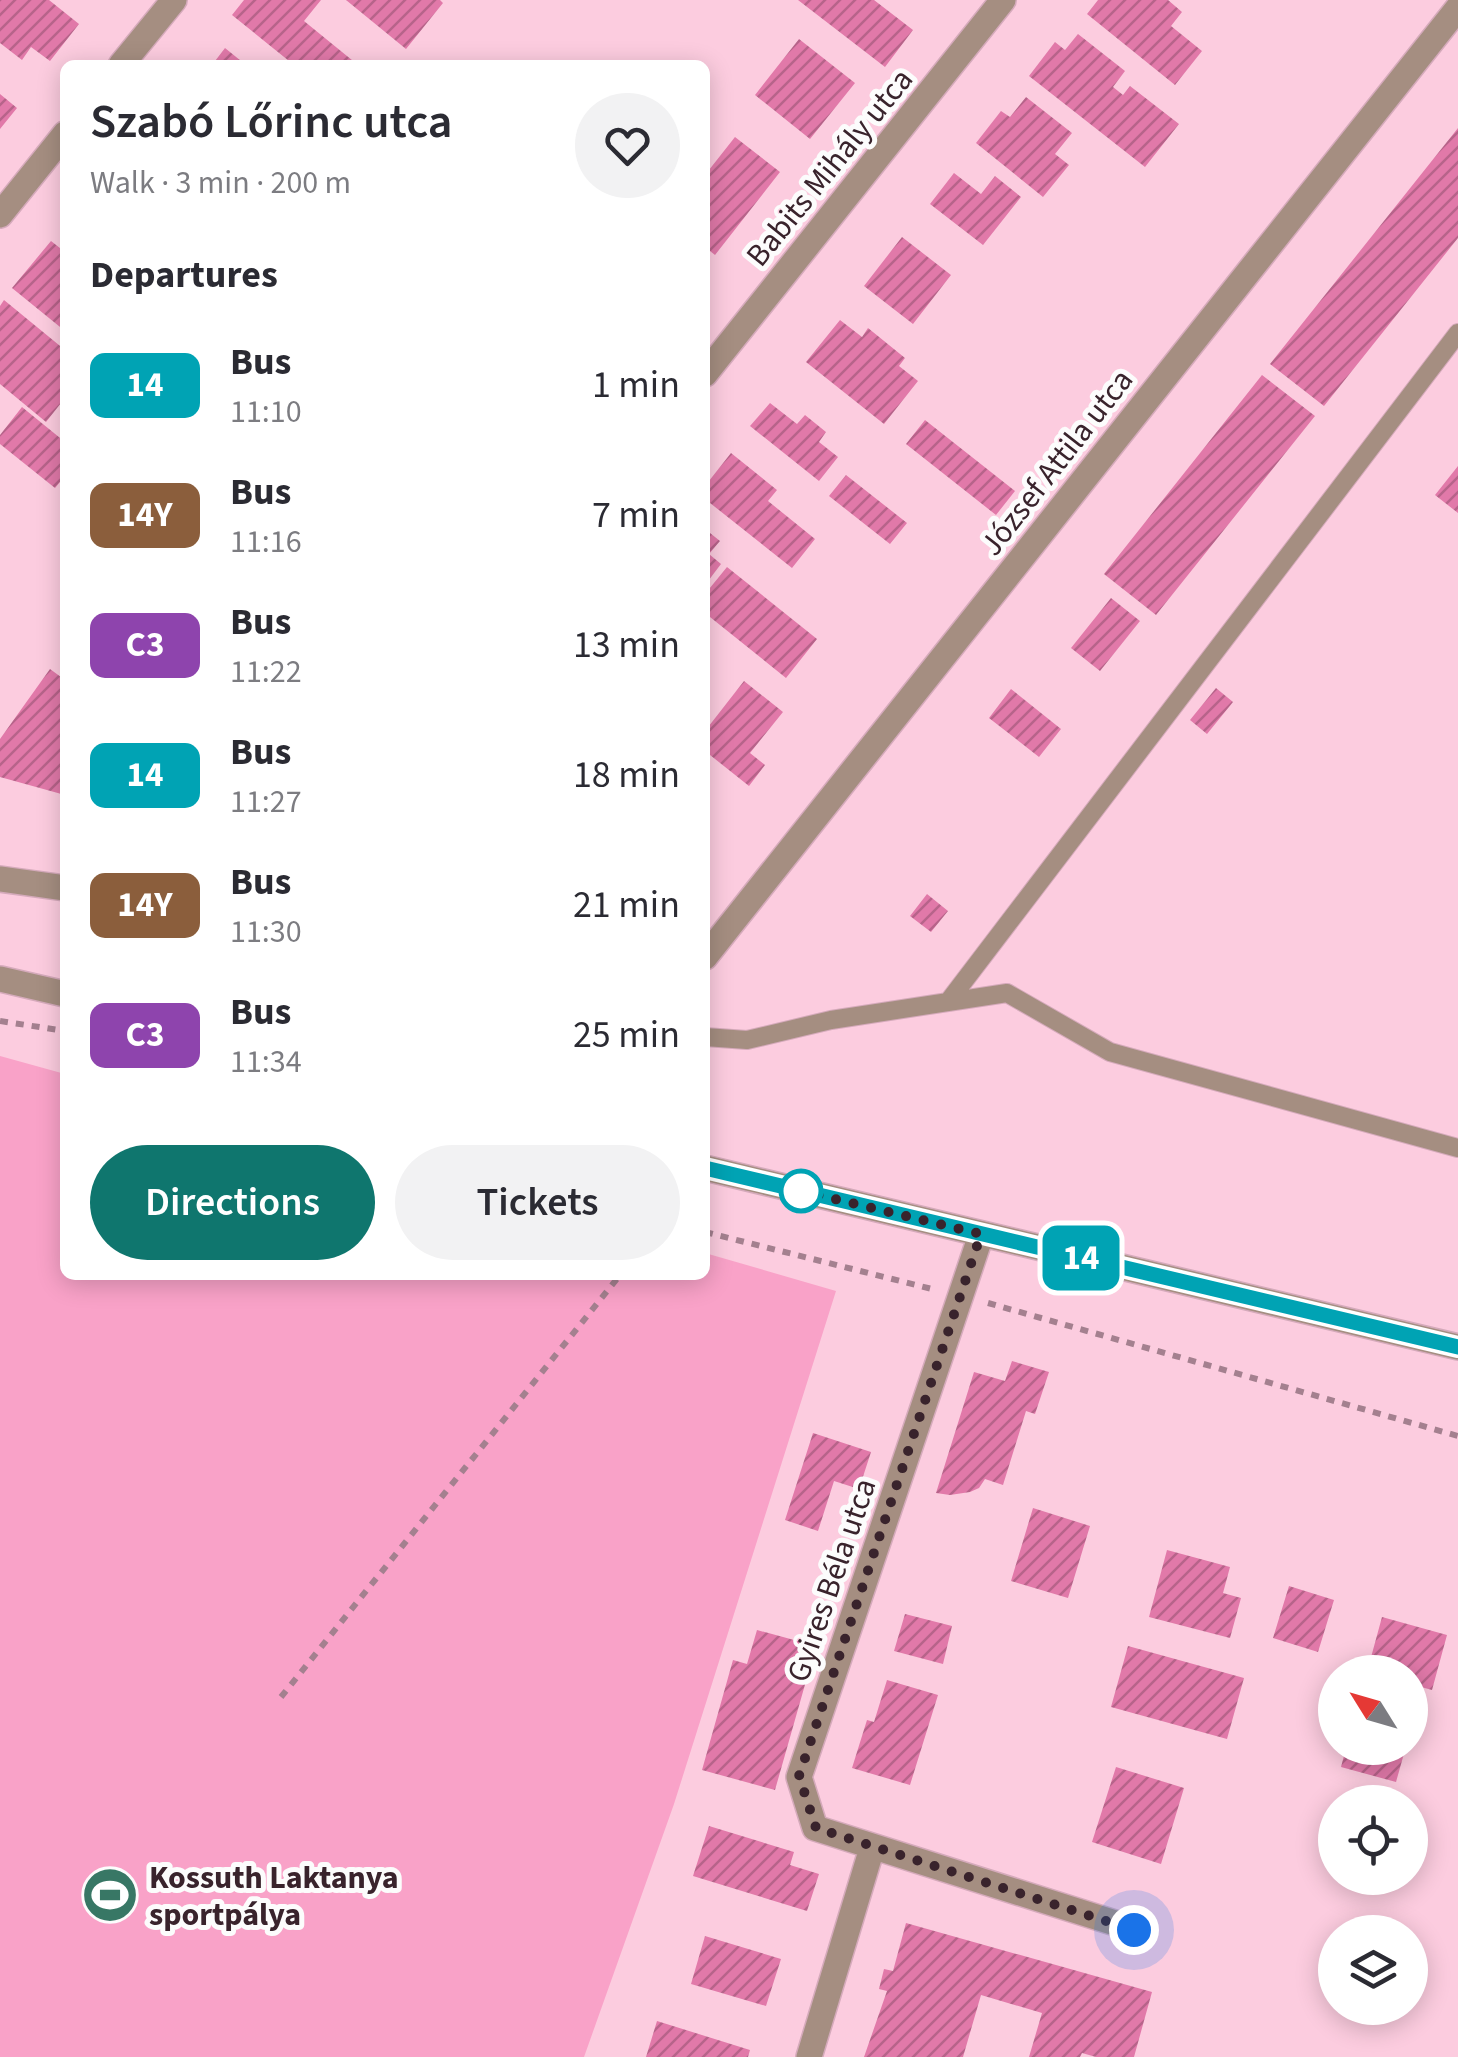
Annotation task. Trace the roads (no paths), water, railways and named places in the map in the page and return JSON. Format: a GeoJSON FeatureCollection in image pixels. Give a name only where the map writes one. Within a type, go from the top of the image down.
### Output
{"type":"FeatureCollection","features":[{"type":"Feature","properties":{"kind":"street"},"geometry":{"type":"LineString","coordinates":[[125,60],[174,0]]}},
{"type":"Feature","properties":{"kind":"street","name":"Babits Mihály utca"},"geometry":{"type":"LineString","coordinates":[[710,368],[1004,0]]}},
{"type":"Feature","properties":{"kind":"street","name":"József Attila utca"},"geometry":{"type":"LineString","coordinates":[[710,951],[1458,8]]}},
{"type":"Feature","properties":{"kind":"street"},"geometry":{"type":"LineString","coordinates":[[0,214],[60,140]]}},
{"type":"Feature","properties":{"kind":"street"},"geometry":{"type":"LineString","coordinates":[[0,879],[60,887]]}},
{"type":"Feature","properties":{"kind":"street"},"geometry":{"type":"LineString","coordinates":[[10,980],[60,977]]}},
{"type":"Feature","properties":{"kind":"street"},"geometry":{"type":"LineString","coordinates":[[10,980],[60,993]]}},
{"type":"Feature","properties":{"kind":"street"},"geometry":{"type":"LineString","coordinates":[[710,1169],[1458,1347]]}},
{"type":"Feature","properties":{"kind":"street","name":"Gyires Béla utca"},"geometry":{"type":"LineString","coordinates":[[981,1234],[799,1776],[816,1828],[1134,1930]]}},
{"type":"Feature","properties":{"kind":"street"},"geometry":{"type":"LineString","coordinates":[[809,2057],[872,1848]]}},
{"type":"Feature","properties":{"kind":"lane"},"geometry":{"type":"LineString","coordinates":[[948,1002],[1458,333]]}},
{"type":"Feature","properties":{"kind":"lane"},"geometry":{"type":"LineString","coordinates":[[710,1037],[747,1040],[831,1020],[1007,993],[1110,1052],[1458,1148]]}},
{"type":"Feature","properties":{"kind":"place","name":"Kossuth Laktanya sportpálya"},"geometry":{"type":"Point","coordinates":[110,1895]}}]}
